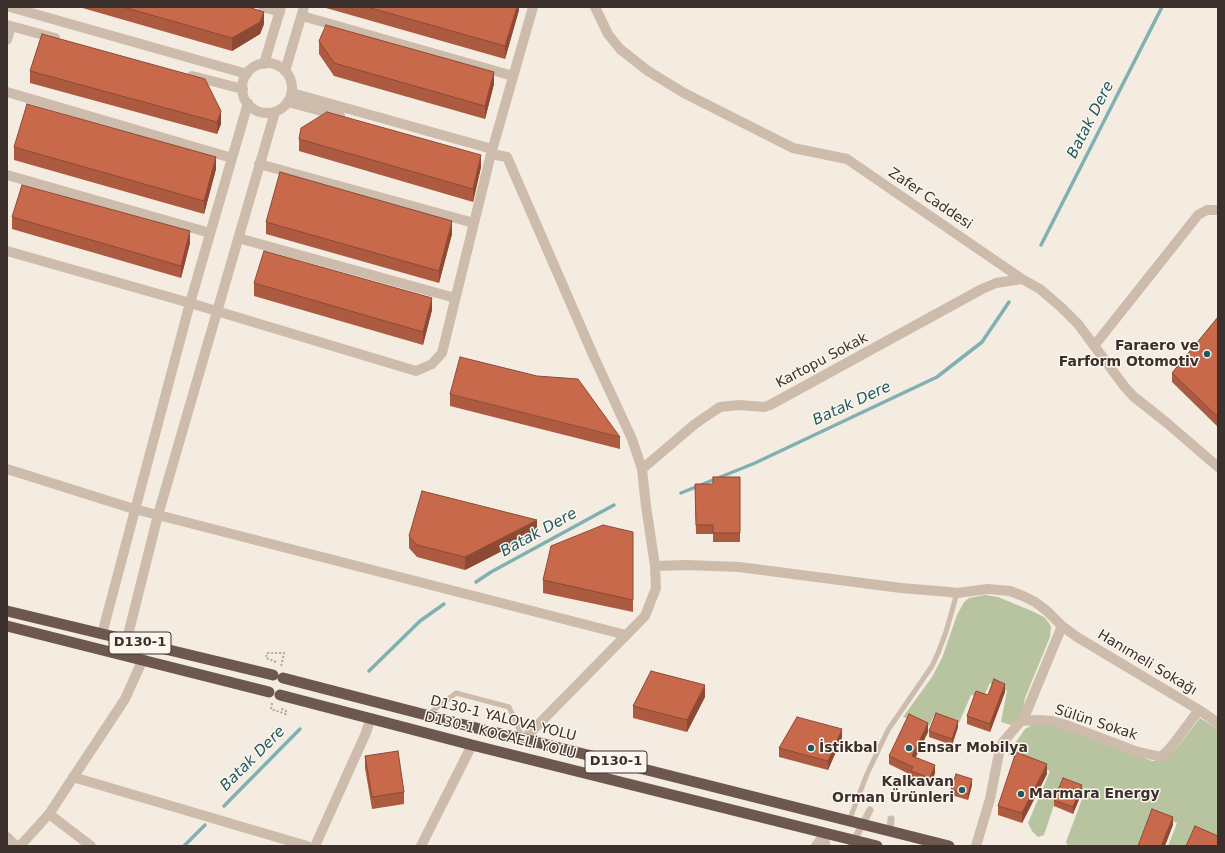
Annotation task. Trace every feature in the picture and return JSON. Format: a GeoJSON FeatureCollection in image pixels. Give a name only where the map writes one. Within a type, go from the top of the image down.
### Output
{"type":"FeatureCollection","features":[{"type":"Feature","properties":{"kind":"highway","name":"D130-1 YALOVA YOLU"},"geometry":{"type":"LineString","coordinates":[[7,611],[278,676],[484,730],[949,846]]}},
{"type":"Feature","properties":{"kind":"highway","name":"D130-1 KOCAELİ YOLU"},"geometry":{"type":"LineString","coordinates":[[7,626],[143,659],[472,745],[877,846]]}},
{"type":"Feature","properties":{"kind":"street"},"geometry":{"type":"LineString","coordinates":[[10,7],[247,74]]}},
{"type":"Feature","properties":{"kind":"street"},"geometry":{"type":"LineString","coordinates":[[263,7],[280,10],[264,64]]}},
{"type":"Feature","properties":{"kind":"street"},"geometry":{"type":"LineString","coordinates":[[7,251],[217,310],[416,371],[432,364],[442,353],[491,153],[533,7]]}},
{"type":"Feature","properties":{"kind":"street","name":"Zafer Caddesi"},"geometry":{"type":"LineString","coordinates":[[595,7],[608,34],[620,49],[648,71],[684,93],[793,148],[847,159],[1049,296],[1078,324],[1133,396],[1167,422],[1218,467]]}},
{"type":"Feature","properties":{"kind":"street"},"geometry":{"type":"LineString","coordinates":[[285,71],[303,12],[513,76]]}},
{"type":"Feature","properties":{"kind":"street"},"geometry":{"type":"LineString","coordinates":[[7,40],[9,26],[63,40]]}},
{"type":"Feature","properties":{"kind":"street"},"geometry":{"type":"LineString","coordinates":[[264,64],[279,66],[290,77],[292,85],[290,97],[282,108],[275,112],[264,113],[255,110],[248,103],[242,89],[243,81],[251,69],[264,64]]}},
{"type":"Feature","properties":{"kind":"street"},"geometry":{"type":"LineString","coordinates":[[183,73],[242,89]]}},
{"type":"Feature","properties":{"kind":"street"},"geometry":{"type":"LineString","coordinates":[[7,92],[232,158]]}},
{"type":"Feature","properties":{"kind":"street"},"geometry":{"type":"LineString","coordinates":[[290,97],[507,157],[594,357],[626,424],[637,453],[642,469],[655,566],[656,588],[645,616],[524,739]]}},
{"type":"Feature","properties":{"kind":"street"},"geometry":{"type":"LineString","coordinates":[[102,634],[190,303],[248,103]]}},
{"type":"Feature","properties":{"kind":"street"},"geometry":{"type":"LineString","coordinates":[[127,639],[158,515],[275,112]]}},
{"type":"Feature","properties":{"kind":"street"},"geometry":{"type":"LineString","coordinates":[[259,164],[474,223]]}},
{"type":"Feature","properties":{"kind":"street"},"geometry":{"type":"LineString","coordinates":[[7,175],[210,232]]}},
{"type":"Feature","properties":{"kind":"street"},"geometry":{"type":"LineString","coordinates":[[1094,346],[1198,215],[1207,210],[1218,210]]}},
{"type":"Feature","properties":{"kind":"street"},"geometry":{"type":"LineString","coordinates":[[238,238],[455,298]]}},
{"type":"Feature","properties":{"kind":"street","name":"Kartopu Sokak"},"geometry":{"type":"LineString","coordinates":[[642,469],[695,424],[720,407],[739,405],[764,407],[770,405],[982,289],[996,283],[1022,279]]}},
{"type":"Feature","properties":{"kind":"street"},"geometry":{"type":"LineString","coordinates":[[7,469],[134,509],[626,635]]}},
{"type":"Feature","properties":{"kind":"street","name":"Hanımeli Sokağı"},"geometry":{"type":"LineString","coordinates":[[655,566],[686,565],[739,567],[901,588],[957,593],[988,589],[1010,591],[1035,602],[1077,637],[1199,710],[1218,723]]}},
{"type":"Feature","properties":{"kind":"street"},"geometry":{"type":"LineString","coordinates":[[976,846],[990,799],[999,753],[1004,742],[1021,722],[1026,712],[1062,626]]}},
{"type":"Feature","properties":{"kind":"street"},"geometry":{"type":"LineString","coordinates":[[20,846],[49,814],[125,699],[143,659]]}},
{"type":"Feature","properties":{"kind":"street","name":"Sülün Sokak"},"geometry":{"type":"LineString","coordinates":[[1021,722],[1038,720],[1052,721],[1134,751],[1161,757],[1171,747],[1199,710]]}},
{"type":"Feature","properties":{"kind":"street"},"geometry":{"type":"LineString","coordinates":[[315,846],[365,735],[371,718]]}},
{"type":"Feature","properties":{"kind":"street"},"geometry":{"type":"LineString","coordinates":[[421,846],[472,745]]}},
{"type":"Feature","properties":{"kind":"street"},"geometry":{"type":"LineString","coordinates":[[73,777],[308,846]]}},
{"type":"Feature","properties":{"kind":"street"},"geometry":{"type":"LineString","coordinates":[[851,846],[870,810]]}},
{"type":"Feature","properties":{"kind":"street"},"geometry":{"type":"LineString","coordinates":[[49,814],[91,846]]}},
{"type":"Feature","properties":{"kind":"street"},"geometry":{"type":"LineString","coordinates":[[890,831],[891,818]]}},
{"type":"Feature","properties":{"kind":"street"},"geometry":{"type":"LineString","coordinates":[[816,846],[825,833]]}},
{"type":"Feature","properties":{"kind":"street"},"geometry":{"type":"LineString","coordinates":[[825,833],[827,846]]}},
{"type":"Feature","properties":{"kind":"street"},"geometry":{"type":"LineString","coordinates":[[7,837],[16,846]]}},
{"type":"Feature","properties":{"kind":"lane"},"geometry":{"type":"LineString","coordinates":[[849,821],[867,774],[888,730],[932,666],[946,632],[957,593]]}},
{"type":"Feature","properties":{"kind":"lane"},"geometry":{"type":"LineString","coordinates":[[426,715],[456,693],[509,707],[524,739]]}},
{"type":"Feature","properties":{"kind":"path"},"geometry":{"type":"LineString","coordinates":[[276,662],[266,658],[267,653],[284,653]]}},
{"type":"Feature","properties":{"kind":"path"},"geometry":{"type":"LineString","coordinates":[[271,709],[286,714],[286,711],[280,708]]}},
{"type":"Feature","properties":{"kind":"green space"},"geometry":{"type":"Polygon","coordinates":[[[985,595],[998,597],[1032,611],[1044,617],[1051,627],[1050,637],[1025,698],[1023,710],[1017,720],[1011,725],[1001,722],[1007,691],[990,683],[983,698],[971,695],[959,723],[934,716],[929,726],[903,717],[932,677],[942,658],[957,615],[964,602],[969,598],[985,595]]]}},
{"type":"Feature","properties":{"kind":"green space"},"geometry":{"type":"Polygon","coordinates":[[[1200,718],[1218,729],[1218,844],[1168,846],[1177,823],[1151,812],[1138,846],[1068,846],[1066,842],[1085,791],[1062,781],[1044,835],[1038,837],[1032,831],[1028,823],[1050,771],[1008,755],[1025,729],[1032,725],[1042,723],[1067,729],[1152,761],[1160,761],[1176,749],[1200,718]]]}},
{"type":"Feature","properties":{"kind":"building"},"geometry":{"type":"Polygon","coordinates":[[[123,7],[248,7],[264,12],[260,22],[232,38],[123,7]]]}},
{"type":"Feature","properties":{"kind":"building"},"geometry":{"type":"Polygon","coordinates":[[[367,7],[517,7],[505,46],[367,7]]]}},
{"type":"Feature","properties":{"kind":"building"},"geometry":{"type":"Polygon","coordinates":[[[326,25],[494,72],[485,106],[334,63],[319,41],[326,25]]]}},
{"type":"Feature","properties":{"kind":"building"},"geometry":{"type":"Polygon","coordinates":[[[42,34],[205,79],[221,111],[217,122],[30,71],[42,34]]]}},
{"type":"Feature","properties":{"kind":"building"},"geometry":{"type":"Polygon","coordinates":[[[27,104],[216,157],[204,201],[14,147],[27,104]]]}},
{"type":"Feature","properties":{"kind":"building"},"geometry":{"type":"Polygon","coordinates":[[[327,112],[481,155],[473,189],[299,139],[301,128],[327,112]]]}},
{"type":"Feature","properties":{"kind":"building"},"geometry":{"type":"Polygon","coordinates":[[[280,172],[452,221],[439,271],[266,222],[280,172]]]}},
{"type":"Feature","properties":{"kind":"building"},"geometry":{"type":"Polygon","coordinates":[[[22,185],[190,231],[181,266],[12,217],[22,185]]]}},
{"type":"Feature","properties":{"kind":"building"},"geometry":{"type":"Polygon","coordinates":[[[264,251],[432,298],[423,332],[254,283],[264,251]]]}},
{"type":"Feature","properties":{"kind":"building","name":"Faraero ve Farform Otomotiv"},"geometry":{"type":"Polygon","coordinates":[[[1218,317],[1218,417],[1172,373],[1218,317]]]}},
{"type":"Feature","properties":{"kind":"building"},"geometry":{"type":"Polygon","coordinates":[[[460,357],[537,376],[578,379],[620,437],[450,394],[460,357]]]}},
{"type":"Feature","properties":{"kind":"building"},"geometry":{"type":"Polygon","coordinates":[[[713,477],[740,477],[740,533],[713,533],[713,525],[696,525],[695,484],[713,484],[713,477]]]}},
{"type":"Feature","properties":{"kind":"building"},"geometry":{"type":"Polygon","coordinates":[[[422,491],[537,520],[465,557],[417,545],[409,536],[422,491]]]}},
{"type":"Feature","properties":{"kind":"building"},"geometry":{"type":"Polygon","coordinates":[[[603,525],[633,532],[633,600],[543,580],[551,546],[603,525]]]}},
{"type":"Feature","properties":{"kind":"building"},"geometry":{"type":"Polygon","coordinates":[[[651,671],[705,685],[687,720],[633,706],[651,671]]]}},
{"type":"Feature","properties":{"kind":"building"},"geometry":{"type":"Polygon","coordinates":[[[994,679],[1005,684],[990,724],[967,716],[976,691],[988,695],[994,679]]]}},
{"type":"Feature","properties":{"kind":"building"},"geometry":{"type":"Polygon","coordinates":[[[936,713],[958,721],[952,739],[929,731],[936,713]]]}},
{"type":"Feature","properties":{"kind":"building"},"geometry":{"type":"Polygon","coordinates":[[[909,714],[928,723],[912,756],[935,765],[930,778],[911,771],[913,767],[889,756],[909,714]]]}},
{"type":"Feature","properties":{"kind":"building"},"geometry":{"type":"Polygon","coordinates":[[[797,717],[842,729],[828,761],[779,748],[797,717]]]}},
{"type":"Feature","properties":{"kind":"building"},"geometry":{"type":"Polygon","coordinates":[[[398,751],[404,792],[372,797],[365,756],[398,751]]]}},
{"type":"Feature","properties":{"kind":"building","name":"Marmara Energy"},"geometry":{"type":"Polygon","coordinates":[[[1016,752],[1047,764],[1022,813],[998,806],[1016,752]]]}},
{"type":"Feature","properties":{"kind":"building"},"geometry":{"type":"Polygon","coordinates":[[[956,774],[972,779],[968,794],[951,789],[956,774]]]}},
{"type":"Feature","properties":{"kind":"building"},"geometry":{"type":"Polygon","coordinates":[[[1063,778],[1082,785],[1073,807],[1054,800],[1063,778]]]}},
{"type":"Feature","properties":{"kind":"building"},"geometry":{"type":"Polygon","coordinates":[[[1152,809],[1173,817],[1161,846],[1138,846],[1152,809]]]}},
{"type":"Feature","properties":{"kind":"building"},"geometry":{"type":"Polygon","coordinates":[[[1195,826],[1218,836],[1218,846],[1186,846],[1195,826]]]}},
{"type":"Feature","properties":{"kind":"waterway","name":"Batak Dere"},"geometry":{"type":"LineString","coordinates":[[1041,245],[1162,7]]}},
{"type":"Feature","properties":{"kind":"waterway","name":"Batak Dere"},"geometry":{"type":"LineString","coordinates":[[681,493],[755,463],[937,377],[982,342],[1009,302]]}},
{"type":"Feature","properties":{"kind":"waterway","name":"Batak Dere"},"geometry":{"type":"LineString","coordinates":[[476,582],[491,572],[614,505]]}},
{"type":"Feature","properties":{"kind":"waterway","name":"Batak Dere"},"geometry":{"type":"LineString","coordinates":[[369,671],[420,621],[444,604]]}},
{"type":"Feature","properties":{"kind":"waterway","name":"Batak Dere"},"geometry":{"type":"LineString","coordinates":[[224,806],[300,729]]}},
{"type":"Feature","properties":{"kind":"waterway","name":"Batak Dere"},"geometry":{"type":"LineString","coordinates":[[184,846],[205,825]]}},
{"type":"Feature","properties":{"kind":"place","name":"Faraero ve Farform Otomotiv"},"geometry":{"type":"Point","coordinates":[1207,354]}},
{"type":"Feature","properties":{"kind":"place","name":"İstikbal"},"geometry":{"type":"Point","coordinates":[811,748]}},
{"type":"Feature","properties":{"kind":"place","name":"Ensar Mobilya"},"geometry":{"type":"Point","coordinates":[909,748]}},
{"type":"Feature","properties":{"kind":"place","name":"Kalkavan Orman Ürünleri"},"geometry":{"type":"Point","coordinates":[962,790]}},
{"type":"Feature","properties":{"kind":"place","name":"Marmara Energy"},"geometry":{"type":"Point","coordinates":[1021,794]}}]}
